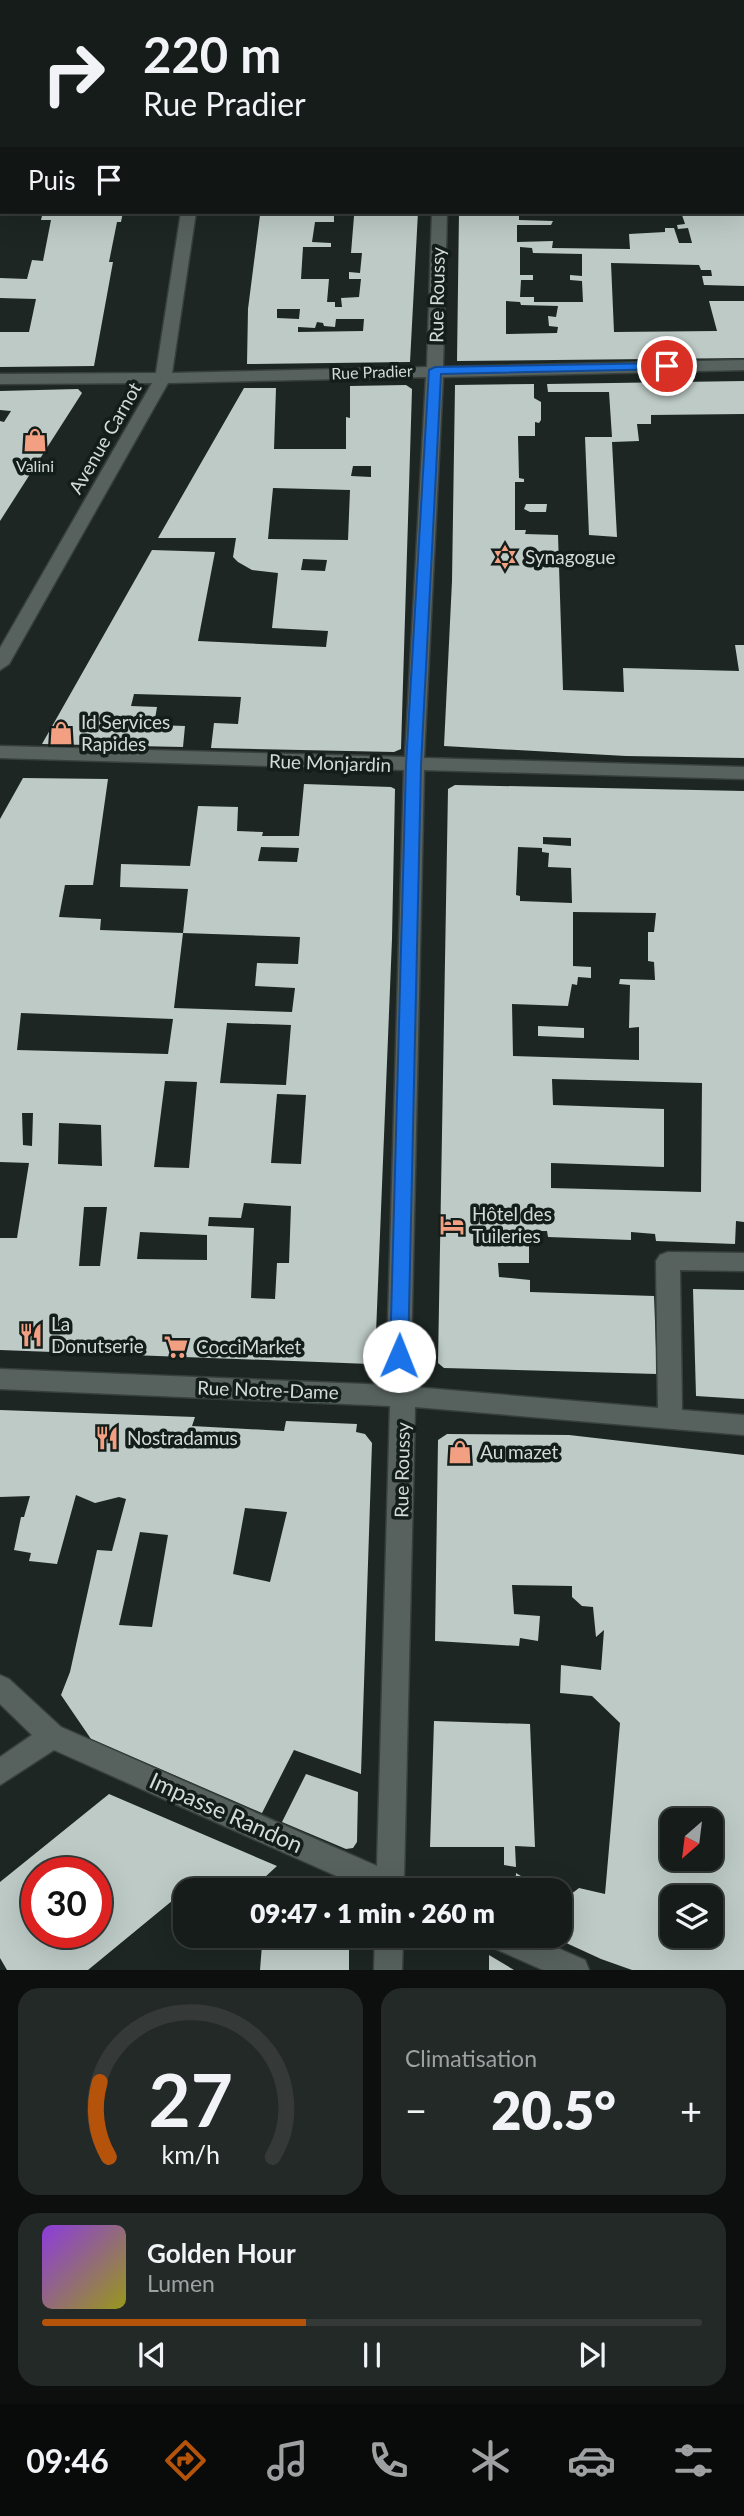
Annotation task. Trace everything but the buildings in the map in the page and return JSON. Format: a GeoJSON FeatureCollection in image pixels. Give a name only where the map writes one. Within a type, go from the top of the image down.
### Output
{"type":"FeatureCollection","features":[{"type":"Feature","properties":{"kind":"street","name":"Avenue Carnot"},"geometry":{"type":"LineString","coordinates":[[0,664],[163,378],[188,214]]}},
{"type":"Feature","properties":{"kind":"street","name":"Rue Roussy"},"geometry":{"type":"LineString","coordinates":[[393,1878],[402,1395],[399,1356],[414,765],[435,370],[439,214]]}},
{"type":"Feature","properties":{"kind":"street","name":"Rue Pradier"},"geometry":{"type":"LineString","coordinates":[[0,379],[744,365]]}},
{"type":"Feature","properties":{"kind":"street","name":"Rue Monjardin"},"geometry":{"type":"LineString","coordinates":[[0,752],[744,773]]}},
{"type":"Feature","properties":{"kind":"street"},"geometry":{"type":"LineString","coordinates":[[670,1419],[668,1261],[744,1262]]}},
{"type":"Feature","properties":{"kind":"street","name":"Rue Notre-Dame"},"geometry":{"type":"LineString","coordinates":[[0,1379],[402,1395],[744,1425]]}},
{"type":"Feature","properties":{"kind":"street","name":"Impasse Randon"},"geometry":{"type":"LineString","coordinates":[[0,1687],[52,1736],[368,1878]]}},
{"type":"Feature","properties":{"kind":"street"},"geometry":{"type":"LineString","coordinates":[[0,1772],[52,1736]]}},
{"type":"Feature","properties":{"kind":"street"},"geometry":{"type":"LineString","coordinates":[[388,1970],[389,1948]]}},
{"type":"Feature","properties":{"kind":"street"},"geometry":{"type":"LineString","coordinates":[[526,1948],[575,1970]]}},
{"type":"Feature","properties":{"kind":"place","name":"Valini"},"geometry":{"type":"Point","coordinates":[35,440]}},
{"type":"Feature","properties":{"kind":"place","name":"Synagogue"},"geometry":{"type":"Point","coordinates":[505,557]}},
{"type":"Feature","properties":{"kind":"place","name":"Id Services Rapides"},"geometry":{"type":"Point","coordinates":[61,733]}},
{"type":"Feature","properties":{"kind":"place","name":"Hôtel des Tuileries"},"geometry":{"type":"Point","coordinates":[452,1225]}},
{"type":"Feature","properties":{"kind":"place","name":"La Donutserie"},"geometry":{"type":"Point","coordinates":[31,1335]}},
{"type":"Feature","properties":{"kind":"place","name":"CocciMarket"},"geometry":{"type":"Point","coordinates":[176,1347]}},
{"type":"Feature","properties":{"kind":"place","name":"Nostradamus"},"geometry":{"type":"Point","coordinates":[107,1438]}},
{"type":"Feature","properties":{"kind":"place","name":"Au mazet"},"geometry":{"type":"Point","coordinates":[460,1452]}},
{"type":"Feature","properties":{"kind":"route"},"geometry":{"type":"LineString","coordinates":[[399,1356],[414,765],[435,370],[667,366]]}}]}
